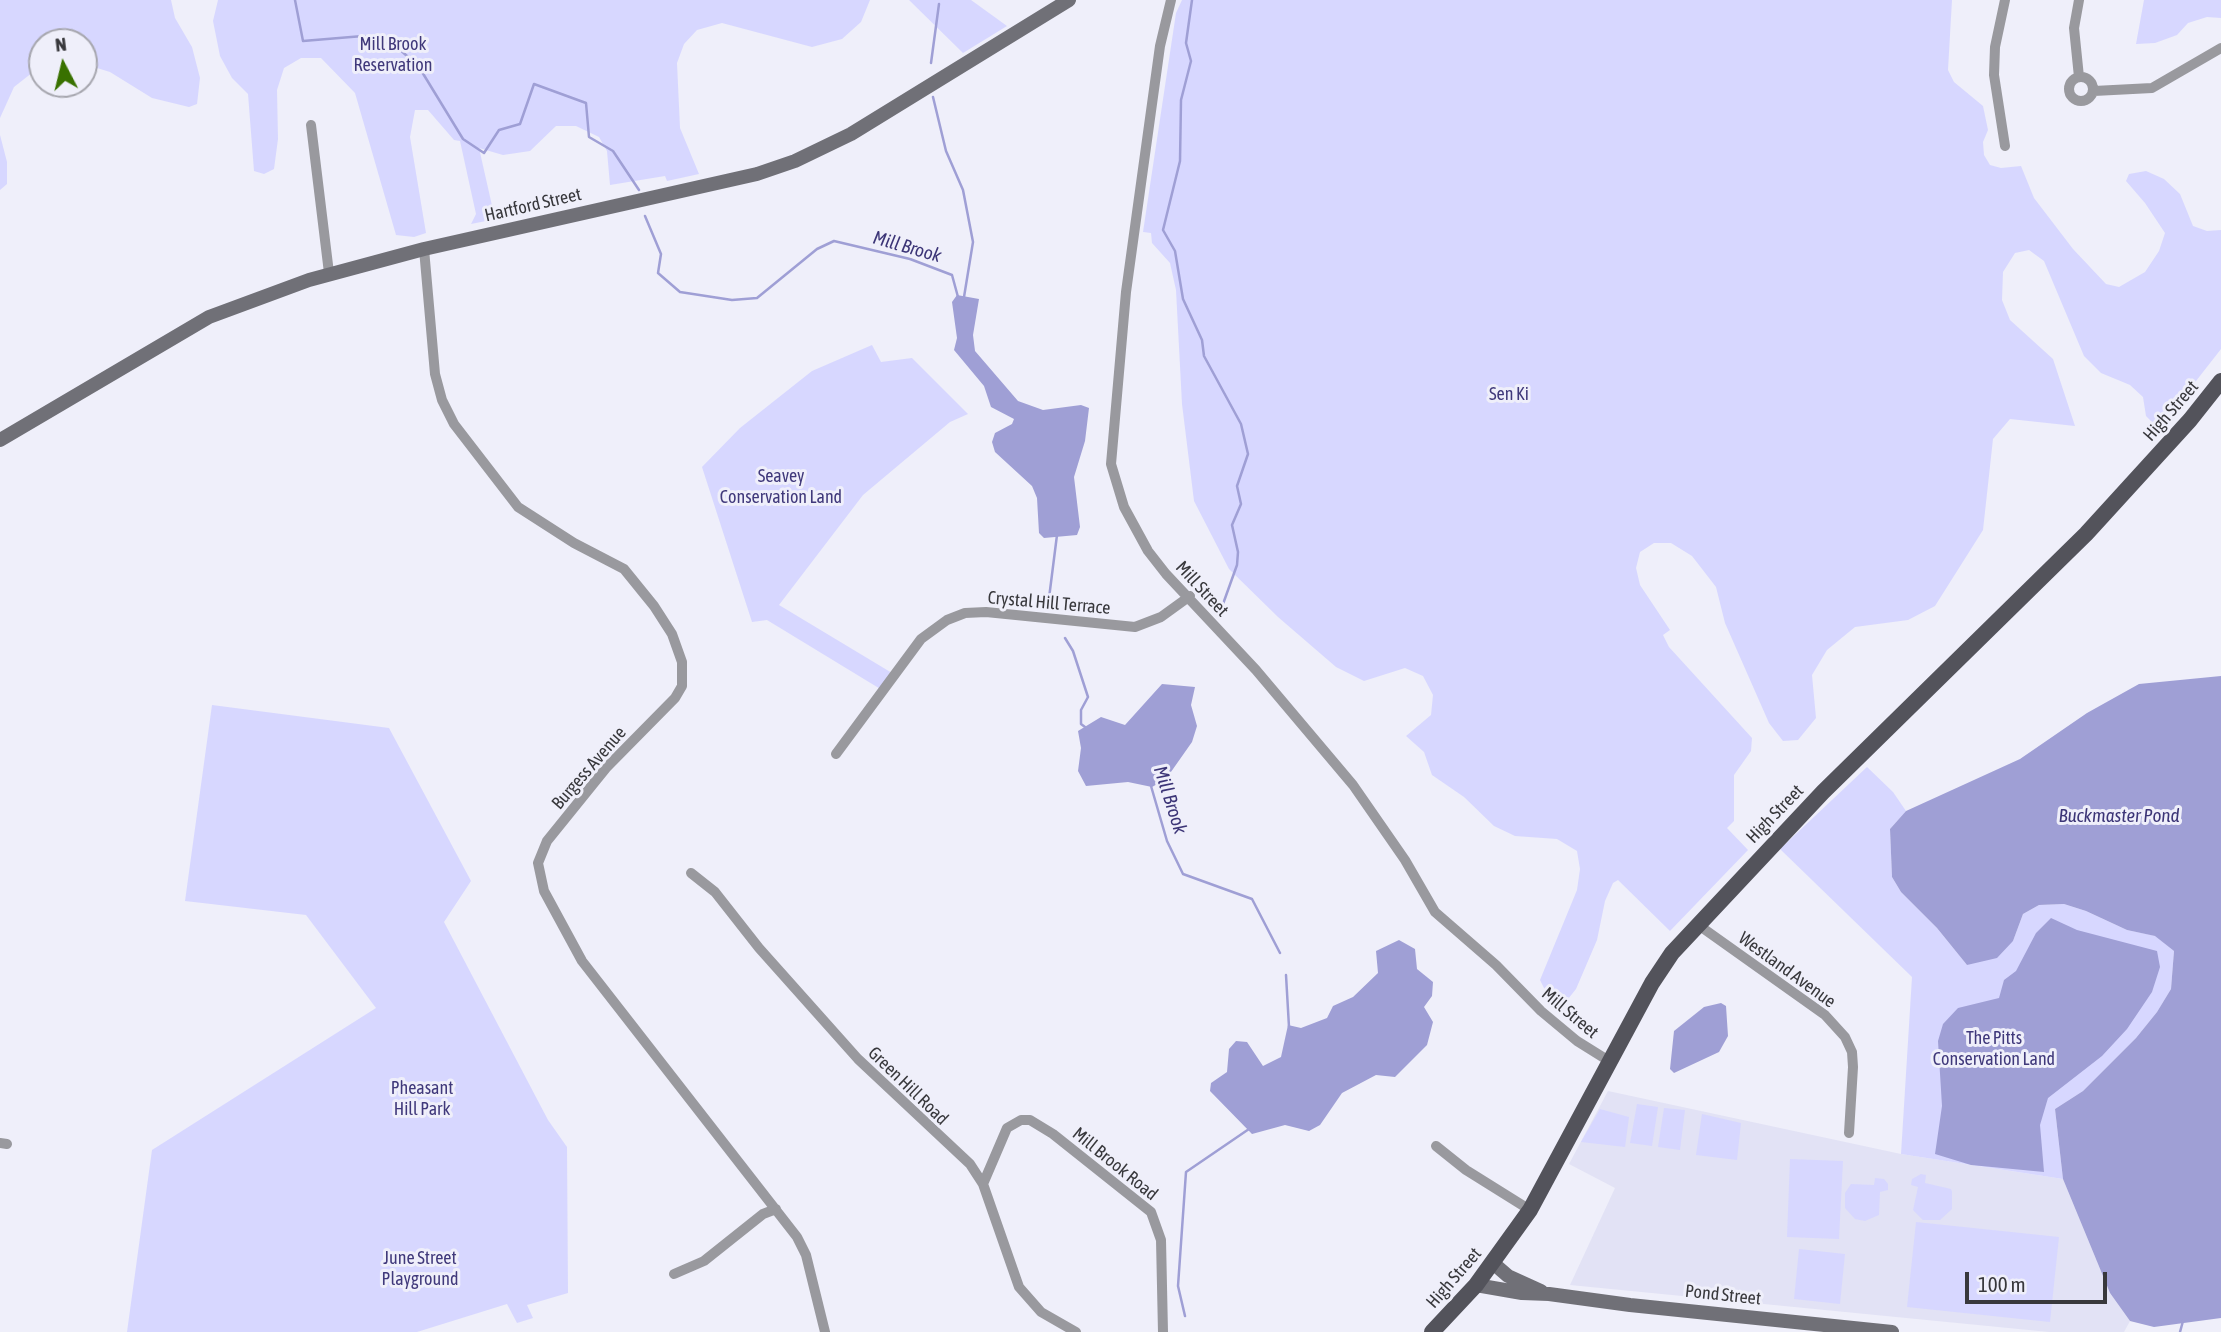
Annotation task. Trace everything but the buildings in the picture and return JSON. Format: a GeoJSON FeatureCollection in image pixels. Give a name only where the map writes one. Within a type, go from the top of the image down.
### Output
{"type":"FeatureCollection","features":[{"type":"Feature","properties":{"kind":"main road","name":"High Street"},"geometry":{"type":"LineString","coordinates":[[1432,1332],[1493,1264],[1530,1210],[1651,983],[1697,924],[1823,792],[2086,534],[2190,420],[2221,381]]}},
{"type":"Feature","properties":{"kind":"street","name":"Hartford Street"},"geometry":{"type":"LineString","coordinates":[[0,440],[209,317],[329,274],[424,249],[671,194],[795,161],[850,134],[1069,0]]}},
{"type":"Feature","properties":{"kind":"street","name":"Mill Street"},"geometry":{"type":"LineString","coordinates":[[1171,0],[1160,46],[1126,292],[1111,464],[1124,507],[1148,551],[1353,785],[1399,850],[1435,912],[1496,965],[1541,1012],[1577,1041],[1609,1061]]}},
{"type":"Feature","properties":{"kind":"street"},"geometry":{"type":"LineString","coordinates":[[2005,0],[1995,47],[1994,75],[2005,146]]}},
{"type":"Feature","properties":{"kind":"street"},"geometry":{"type":"LineString","coordinates":[[2079,0],[2074,28],[2079,77]]}},
{"type":"Feature","properties":{"kind":"street"},"geometry":{"type":"LineString","coordinates":[[2079,77],[2070,86],[2073,98],[2085,101],[2094,90],[2152,88],[2221,48]]}},
{"type":"Feature","properties":{"kind":"street"},"geometry":{"type":"LineString","coordinates":[[2079,77],[2090,80],[2094,90]]}},
{"type":"Feature","properties":{"kind":"street"},"geometry":{"type":"LineString","coordinates":[[311,125],[329,274]]}},
{"type":"Feature","properties":{"kind":"street","name":"Burgess Avenue"},"geometry":{"type":"LineString","coordinates":[[424,249],[435,374],[442,400],[454,424],[518,507],[574,543],[624,569],[635,580],[672,635],[682,662],[682,686],[675,698],[606,768],[547,841],[538,863],[544,891],[582,961],[776,1209],[806,1255],[825,1332]]}},
{"type":"Feature","properties":{"kind":"street","name":"Crystal Hill Terrace"},"geometry":{"type":"LineString","coordinates":[[836,754],[921,639],[947,620],[965,613],[986,612],[1135,627],[1161,617],[1190,596]]}},
{"type":"Feature","properties":{"kind":"street","name":"Green Hill Road"},"geometry":{"type":"LineString","coordinates":[[691,873],[715,892],[733,912],[759,948],[821,1020],[970,1164],[983,1184],[1019,1287],[1041,1312],[1076,1332]]}},
{"type":"Feature","properties":{"kind":"street","name":"Westland Avenue"},"geometry":{"type":"LineString","coordinates":[[1697,924],[1825,1015],[1845,1037],[1852,1052],[1853,1068],[1849,1133]]}},
{"type":"Feature","properties":{"kind":"street","name":"Mill Brook Road"},"geometry":{"type":"LineString","coordinates":[[983,1184],[1007,1128],[1021,1120],[1030,1121],[1053,1134],[1151,1212],[1161,1240],[1163,1332]]}},
{"type":"Feature","properties":{"kind":"street"},"geometry":{"type":"LineString","coordinates":[[1436,1146],[1466,1170],[1530,1210]]}},
{"type":"Feature","properties":{"kind":"street"},"geometry":{"type":"LineString","coordinates":[[674,1274],[704,1261],[763,1214],[776,1209]]}},
{"type":"Feature","properties":{"kind":"street","name":"Pond Street"},"geometry":{"type":"LineString","coordinates":[[1493,1264],[1508,1276],[1549,1294]]}},
{"type":"Feature","properties":{"kind":"street","name":"Pond Street"},"geometry":{"type":"LineString","coordinates":[[1476,1285],[1511,1292],[1892,1332]]}},
{"type":"Feature","properties":{"kind":"shaded area"},"geometry":{"type":"Polygon","coordinates":[[[1608,1091],[1901,1154],[2063,1179],[2110,1293],[2130,1321],[2124,1332],[2049,1332],[1570,1285],[1615,1188],[1569,1164],[1608,1091]]]}},
{"type":"Feature","properties":{"kind":"green space"},"geometry":{"type":"Polygon","coordinates":[[[0,0],[171,0],[175,18],[192,47],[200,78],[197,104],[189,107],[152,98],[110,72],[98,68],[98,28],[28,28],[28,76],[14,87],[0,118],[0,0]]]}},
{"type":"Feature","properties":{"kind":"green space","name":"Mill Brook Reservation"},"geometry":{"type":"Polygon","coordinates":[[[218,0],[870,0],[861,22],[842,39],[812,47],[722,23],[697,30],[684,44],[677,63],[680,128],[699,174],[667,181],[665,176],[610,185],[607,151],[599,137],[576,126],[556,126],[530,151],[503,155],[479,148],[493,210],[501,218],[471,224],[476,214],[460,141],[454,140],[428,110],[415,110],[410,137],[426,233],[414,237],[396,235],[355,93],[321,58],[301,58],[284,68],[277,90],[278,139],[274,169],[264,174],[254,171],[248,94],[232,78],[220,56],[213,21],[218,0]]]}},
{"type":"Feature","properties":{"kind":"green space"},"geometry":{"type":"Polygon","coordinates":[[[909,0],[971,0],[1007,26],[963,53],[909,0]]]}},
{"type":"Feature","properties":{"kind":"green space","name":"Sen Ki"},"geometry":{"type":"Polygon","coordinates":[[[1182,0],[1952,0],[1948,70],[1954,82],[1983,106],[1988,130],[1983,142],[1984,155],[1990,165],[2001,168],[2021,166],[2034,198],[2073,249],[2106,284],[2119,287],[2145,272],[2159,251],[2165,233],[2126,181],[2129,174],[2146,171],[2164,179],[2180,194],[2193,226],[2207,231],[2221,230],[2221,349],[2164,422],[2153,423],[2146,416],[2143,397],[2130,385],[2101,373],[2084,356],[2044,261],[2029,250],[2015,253],[2003,272],[2002,300],[2010,320],[2053,359],[2075,426],[2010,419],[1993,439],[1983,530],[1935,606],[1908,620],[1855,627],[1827,650],[1812,675],[1816,718],[1798,740],[1783,741],[1769,723],[1725,623],[1716,587],[1692,556],[1671,543],[1654,543],[1640,552],[1636,568],[1640,585],[1670,630],[1663,635],[1669,647],[1752,738],[1751,751],[1734,775],[1734,821],[1727,828],[1748,850],[1670,931],[1618,880],[1613,883],[1605,901],[1597,940],[1576,989],[1564,1004],[1547,994],[1540,980],[1577,890],[1580,869],[1577,851],[1557,839],[1515,836],[1494,826],[1464,797],[1432,775],[1424,752],[1406,736],[1431,715],[1433,695],[1423,676],[1405,668],[1364,681],[1336,667],[1278,617],[1229,569],[1194,501],[1182,404],[1176,290],[1170,263],[1152,243],[1151,233],[1143,232],[1176,13],[1182,0]]]}},
{"type":"Feature","properties":{"kind":"green space"},"geometry":{"type":"Polygon","coordinates":[[[2144,0],[2221,0],[2221,18],[2207,17],[2188,23],[2177,35],[2155,43],[2136,44],[2144,0]]]}},
{"type":"Feature","properties":{"kind":"green space"},"geometry":{"type":"Polygon","coordinates":[[[0,135],[7,162],[7,184],[0,190],[0,135]]]}},
{"type":"Feature","properties":{"kind":"green space","name":"Seavey Conservation Land"},"geometry":{"type":"Polygon","coordinates":[[[872,345],[881,362],[912,358],[968,414],[950,422],[863,495],[779,605],[892,673],[882,690],[767,620],[752,622],[702,467],[740,428],[812,371],[872,345]]]}},
{"type":"Feature","properties":{"kind":"green space","name":"Pheasant Hill Park"},"geometry":{"type":"Polygon","coordinates":[[[212,705],[389,728],[471,881],[444,922],[548,1120],[567,1147],[568,1293],[527,1305],[533,1318],[517,1323],[507,1304],[417,1332],[127,1332],[152,1150],[376,1008],[306,915],[185,901],[212,705]]]}},
{"type":"Feature","properties":{"kind":"green space","name":"The Pitts Conservation Land"},"geometry":{"type":"Polygon","coordinates":[[[1867,767],[1893,792],[1906,811],[1890,829],[1892,877],[1901,892],[1937,928],[1967,965],[2013,941],[2023,914],[2039,905],[2064,904],[2086,911],[2127,930],[2156,936],[2174,951],[2171,989],[2157,1012],[2136,1038],[2083,1091],[2055,1109],[2063,1179],[1901,1154],[1912,977],[1780,849],[1867,767]]]}},
{"type":"Feature","properties":{"kind":"green space"},"geometry":{"type":"Polygon","coordinates":[[[1637,1104],[1658,1107],[1652,1146],[1630,1143],[1637,1104]]]}},
{"type":"Feature","properties":{"kind":"green space"},"geometry":{"type":"Polygon","coordinates":[[[1664,1108],[1685,1110],[1680,1150],[1658,1147],[1664,1108]]]}},
{"type":"Feature","properties":{"kind":"green space"},"geometry":{"type":"Polygon","coordinates":[[[1600,1109],[1629,1117],[1625,1147],[1581,1142],[1600,1109]]]}},
{"type":"Feature","properties":{"kind":"green space"},"geometry":{"type":"Polygon","coordinates":[[[1702,1114],[1741,1123],[1737,1160],[1696,1155],[1702,1114]]]}},
{"type":"Feature","properties":{"kind":"green space"},"geometry":{"type":"Polygon","coordinates":[[[1790,1159],[1843,1161],[1839,1239],[1787,1237],[1790,1159]]]}},
{"type":"Feature","properties":{"kind":"green space"},"geometry":{"type":"Polygon","coordinates":[[[1921,1174],[1926,1175],[1925,1183],[1951,1189],[1952,1209],[1940,1220],[1923,1220],[1913,1210],[1918,1187],[1911,1185],[1912,1179],[1921,1174]]]}},
{"type":"Feature","properties":{"kind":"green space"},"geometry":{"type":"Polygon","coordinates":[[[1875,1178],[1884,1179],[1888,1184],[1888,1190],[1880,1192],[1879,1215],[1865,1221],[1855,1219],[1845,1208],[1845,1193],[1851,1184],[1874,1185],[1875,1178]]]}},
{"type":"Feature","properties":{"kind":"green space"},"geometry":{"type":"Polygon","coordinates":[[[1916,1222],[2059,1237],[2050,1322],[1907,1307],[1916,1222]]]}},
{"type":"Feature","properties":{"kind":"green space"},"geometry":{"type":"Polygon","coordinates":[[[1799,1249],[1845,1254],[1840,1304],[1794,1299],[1799,1249]]]}},
{"type":"Feature","properties":{"kind":"water"},"geometry":{"type":"Polygon","coordinates":[[[957,295],[979,299],[973,335],[975,351],[1018,401],[1043,410],[1081,405],[1089,408],[1085,441],[1074,477],[1080,527],[1077,535],[1044,538],[1039,533],[1037,498],[1032,486],[995,452],[992,442],[995,433],[1012,424],[1014,419],[991,407],[984,386],[954,350],[957,338],[952,302],[957,295]]]}},
{"type":"Feature","properties":{"kind":"water","name":"Buckmaster Pond"},"geometry":{"type":"Polygon","coordinates":[[[2221,676],[2221,1318],[2154,1327],[2130,1321],[2110,1293],[2063,1179],[2055,1109],[2083,1091],[2136,1038],[2157,1012],[2171,989],[2174,951],[2155,936],[2127,930],[2086,911],[2064,904],[2039,905],[2023,914],[2013,941],[1997,958],[1967,965],[1937,928],[1901,892],[1892,877],[1890,829],[1906,811],[2020,759],[2087,713],[2139,684],[2221,676]]]}},
{"type":"Feature","properties":{"kind":"water"},"geometry":{"type":"Polygon","coordinates":[[[1162,684],[1195,687],[1191,705],[1197,726],[1192,742],[1166,779],[1152,787],[1128,782],[1086,786],[1078,771],[1081,748],[1078,731],[1101,717],[1125,725],[1162,684]]]}},
{"type":"Feature","properties":{"kind":"water"},"geometry":{"type":"Polygon","coordinates":[[[2051,918],[2077,930],[2157,951],[2160,967],[2152,992],[2127,1029],[2102,1056],[2048,1098],[2040,1125],[2044,1172],[1971,1165],[1935,1154],[1942,1106],[1938,1041],[1943,1024],[1958,1008],[1999,998],[2004,980],[2016,971],[2036,933],[2051,918]]]}},
{"type":"Feature","properties":{"kind":"water"},"geometry":{"type":"Polygon","coordinates":[[[1399,940],[1415,949],[1417,969],[1433,982],[1432,996],[1424,1007],[1433,1022],[1427,1045],[1395,1077],[1376,1075],[1342,1093],[1320,1125],[1309,1131],[1285,1125],[1252,1134],[1210,1091],[1211,1083],[1227,1072],[1229,1049],[1236,1041],[1247,1042],[1263,1066],[1281,1057],[1288,1025],[1301,1028],[1327,1018],[1333,1006],[1353,997],[1378,973],[1376,951],[1399,940]]]}},
{"type":"Feature","properties":{"kind":"water"},"geometry":{"type":"Polygon","coordinates":[[[1721,1003],[1726,1006],[1728,1036],[1719,1052],[1674,1073],[1670,1069],[1674,1031],[1704,1007],[1721,1003]]]}},
{"type":"Feature","properties":{"kind":"waterway","name":"Mill Brook"},"geometry":{"type":"LineString","coordinates":[[295,0],[303,41],[363,36],[396,46],[419,67],[463,139],[484,153],[499,130],[520,124],[534,84],[586,103],[589,137],[613,151],[639,190]]}},
{"type":"Feature","properties":{"kind":"waterway"},"geometry":{"type":"LineString","coordinates":[[1192,0],[1186,43],[1191,61],[1181,100],[1180,161],[1163,230],[1175,251],[1183,299],[1202,340],[1204,356],[1241,424],[1248,454],[1237,486],[1241,504],[1232,525],[1238,552],[1237,565],[1223,604]]}},
{"type":"Feature","properties":{"kind":"waterway"},"geometry":{"type":"LineString","coordinates":[[931,63],[939,4]]}},
{"type":"Feature","properties":{"kind":"waterway"},"geometry":{"type":"LineString","coordinates":[[933,97],[946,151],[963,190],[973,242],[964,297]]}},
{"type":"Feature","properties":{"kind":"waterway","name":"Mill Brook"},"geometry":{"type":"LineString","coordinates":[[645,216],[661,254],[658,273],[680,292],[732,300],[757,298],[817,249],[834,241],[910,259],[952,275],[958,297]]}},
{"type":"Feature","properties":{"kind":"waterway","name":"Mill Brook"},"geometry":{"type":"LineString","coordinates":[[1048,606],[1057,535]]}},
{"type":"Feature","properties":{"kind":"waterway","name":"Mill Brook"},"geometry":{"type":"LineString","coordinates":[[1065,638],[1073,651],[1088,697],[1081,710],[1081,724],[1085,727]]}},
{"type":"Feature","properties":{"kind":"waterway","name":"Mill Brook"},"geometry":{"type":"LineString","coordinates":[[1151,786],[1167,841],[1183,874],[1252,899],[1280,953]]}},
{"type":"Feature","properties":{"kind":"waterway","name":"Mill Brook"},"geometry":{"type":"LineString","coordinates":[[1286,975],[1289,1027]]}},
{"type":"Feature","properties":{"kind":"waterway","name":"Mill Brook"},"geometry":{"type":"LineString","coordinates":[[1185,1316],[1178,1286],[1186,1172],[1249,1129]]}},
{"type":"Feature","properties":{"kind":"waterway"},"geometry":{"type":"LineString","coordinates":[[2180,1332],[2183,1321]]}},
{"type":"Feature","properties":{"kind":"park label","name":"June Street Playground"},"geometry":{"type":"Point","coordinates":[420,1268]}}]}
